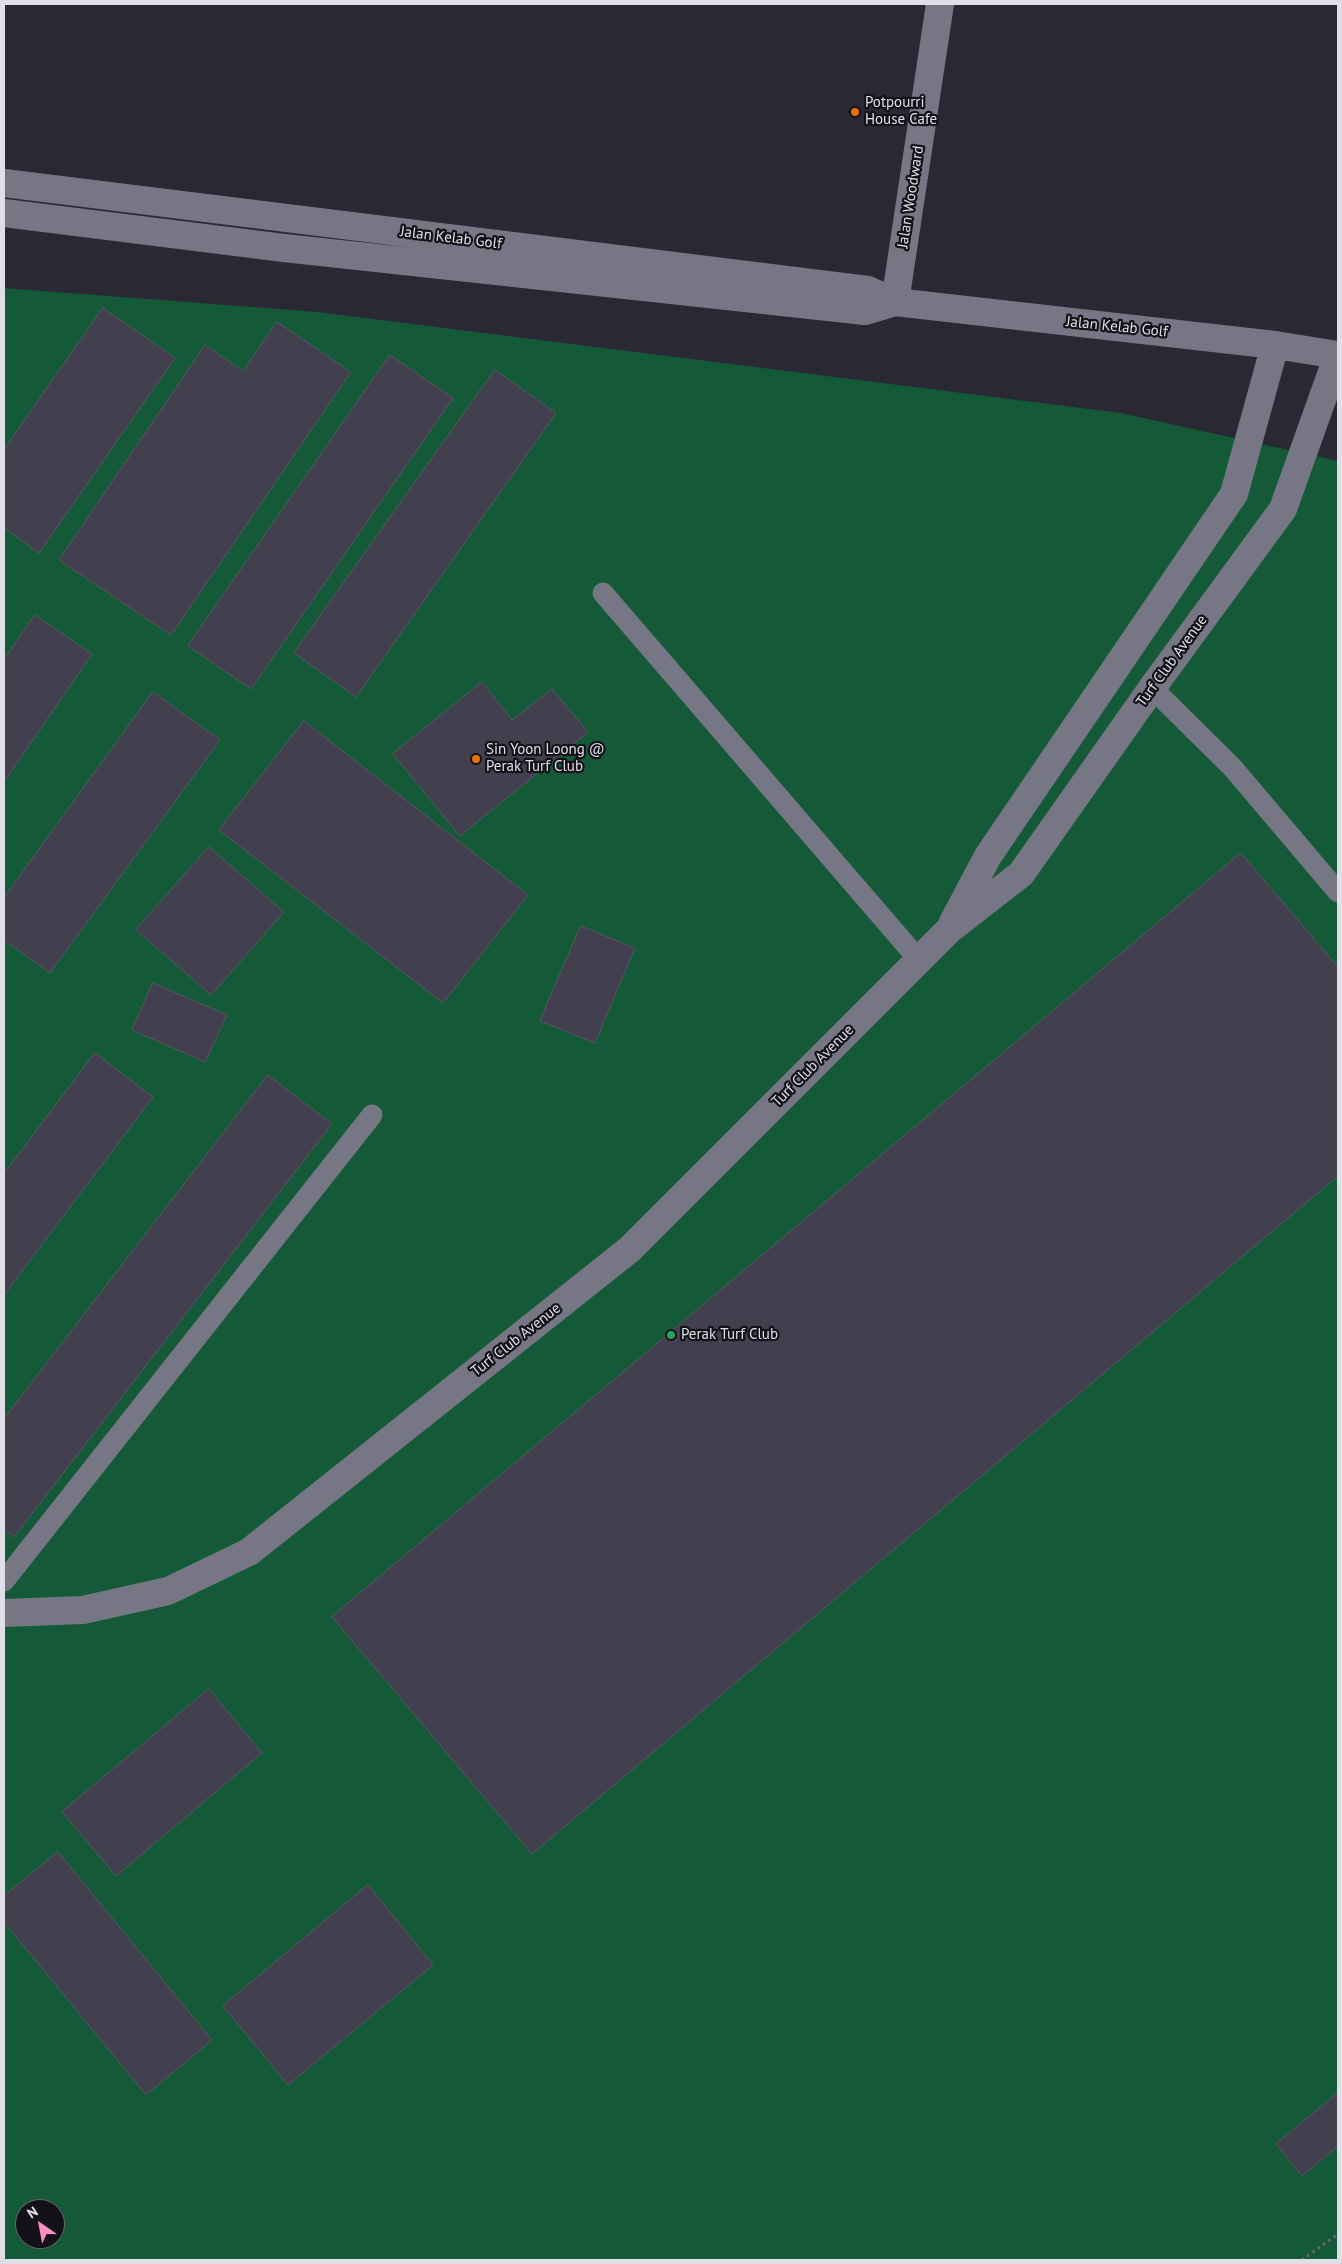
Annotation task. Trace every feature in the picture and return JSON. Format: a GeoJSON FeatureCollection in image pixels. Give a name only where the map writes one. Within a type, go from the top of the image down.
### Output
{"type":"FeatureCollection","features":[{"type":"Feature","properties":{"kind":"street","name":"Jalan Woodward"},"geometry":{"type":"LineString","coordinates":[[895,302],[940,4]]}},
{"type":"Feature","properties":{"kind":"street","name":"Jalan Kelab Golf"},"geometry":{"type":"LineString","coordinates":[[4,183],[868,290],[895,302],[1275,345],[1338,355]]}},
{"type":"Feature","properties":{"kind":"street","name":"Jalan Kelab Golf"},"geometry":{"type":"LineString","coordinates":[[4,213],[284,248],[865,311],[895,302]]}},
{"type":"Feature","properties":{"kind":"street","name":"Turf Club Avenue"},"geometry":{"type":"LineString","coordinates":[[949,930],[988,856],[1234,494],[1275,345]]}},
{"type":"Feature","properties":{"kind":"street","name":"Turf Club Avenue"},"geometry":{"type":"LineString","coordinates":[[4,1613],[83,1610],[168,1591],[249,1552],[630,1249],[949,930],[1022,874],[1152,688],[1283,509],[1338,355]]}},
{"type":"Feature","properties":{"kind":"lane"},"geometry":{"type":"LineString","coordinates":[[603,593],[919,960]]}},
{"type":"Feature","properties":{"kind":"lane"},"geometry":{"type":"LineString","coordinates":[[1152,688],[1232,767],[1338,892]]}},
{"type":"Feature","properties":{"kind":"lane"},"geometry":{"type":"LineString","coordinates":[[4,1581],[372,1116]]}},
{"type":"Feature","properties":{"kind":"path"},"geometry":{"type":"LineString","coordinates":[[1302,2260],[1338,2234]]}},
{"type":"Feature","properties":{"kind":"green space","name":"Perak Turf Club"},"geometry":{"type":"Polygon","coordinates":[[[4,288],[317,312],[1121,413],[1338,461],[1338,2260],[4,2260],[4,288]]]}},
{"type":"Feature","properties":{"kind":"building"},"geometry":{"type":"Polygon","coordinates":[[[103,308],[175,358],[39,553],[4,528],[4,450],[103,308]]]}},
{"type":"Feature","properties":{"kind":"building"},"geometry":{"type":"Polygon","coordinates":[[[277,322],[351,372],[171,635],[59,560],[205,345],[243,371],[277,322]]]}},
{"type":"Feature","properties":{"kind":"building"},"geometry":{"type":"Polygon","coordinates":[[[390,355],[453,398],[251,689],[188,646],[390,355]]]}},
{"type":"Feature","properties":{"kind":"building"},"geometry":{"type":"Polygon","coordinates":[[[495,370],[556,413],[356,697],[294,653],[495,370]]]}},
{"type":"Feature","properties":{"kind":"building"},"geometry":{"type":"Polygon","coordinates":[[[35,615],[92,654],[4,782],[4,660],[35,615]]]}},
{"type":"Feature","properties":{"kind":"building","name":"Sin Yoon Loong @ Perak Turf Club"},"geometry":{"type":"Polygon","coordinates":[[[482,682],[512,720],[552,689],[588,732],[460,836],[393,754],[482,682]]]}},
{"type":"Feature","properties":{"kind":"building"},"geometry":{"type":"Polygon","coordinates":[[[153,692],[220,740],[50,973],[4,940],[4,898],[153,692]]]}},
{"type":"Feature","properties":{"kind":"building"},"geometry":{"type":"Polygon","coordinates":[[[304,721],[528,895],[443,1003],[219,830],[304,721]]]}},
{"type":"Feature","properties":{"kind":"building"},"geometry":{"type":"Polygon","coordinates":[[[209,847],[284,912],[211,995],[136,930],[209,847]]]}},
{"type":"Feature","properties":{"kind":"building"},"geometry":{"type":"Polygon","coordinates":[[[1241,853],[1338,967],[1338,1176],[532,1854],[332,1617],[1241,853]]]}},
{"type":"Feature","properties":{"kind":"building"},"geometry":{"type":"Polygon","coordinates":[[[581,926],[635,948],[595,1043],[540,1021],[581,926]]]}},
{"type":"Feature","properties":{"kind":"building"},"geometry":{"type":"Polygon","coordinates":[[[153,983],[227,1015],[205,1062],[132,1030],[153,983]]]}},
{"type":"Feature","properties":{"kind":"building"},"geometry":{"type":"Polygon","coordinates":[[[95,1053],[153,1097],[4,1295],[4,1174],[95,1053]]]}},
{"type":"Feature","properties":{"kind":"building"},"geometry":{"type":"Polygon","coordinates":[[[268,1075],[332,1124],[14,1537],[4,1529],[4,1419],[268,1075]]]}},
{"type":"Feature","properties":{"kind":"building"},"geometry":{"type":"Polygon","coordinates":[[[209,1689],[262,1753],[116,1876],[62,1812],[209,1689]]]}},
{"type":"Feature","properties":{"kind":"building"},"geometry":{"type":"Polygon","coordinates":[[[58,1852],[212,2040],[146,2095],[4,1922],[4,1896],[58,1852]]]}},
{"type":"Feature","properties":{"kind":"building"},"geometry":{"type":"Polygon","coordinates":[[[368,1885],[433,1965],[288,2085],[223,2006],[368,1885]]]}},
{"type":"Feature","properties":{"kind":"building"},"geometry":{"type":"Polygon","coordinates":[[[1338,2093],[1338,2146],[1302,2176],[1276,2144],[1338,2093]]]}},
{"type":"Feature","properties":{"kind":"place","name":"Potpourri House Cafe"},"geometry":{"type":"Point","coordinates":[855,112]}},
{"type":"Feature","properties":{"kind":"place","name":"Sin Yoon Loong @ Perak Turf Club"},"geometry":{"type":"Point","coordinates":[476,759]}},
{"type":"Feature","properties":{"kind":"place","name":"Perak Turf Club"},"geometry":{"type":"Point","coordinates":[671,1335]}}]}
